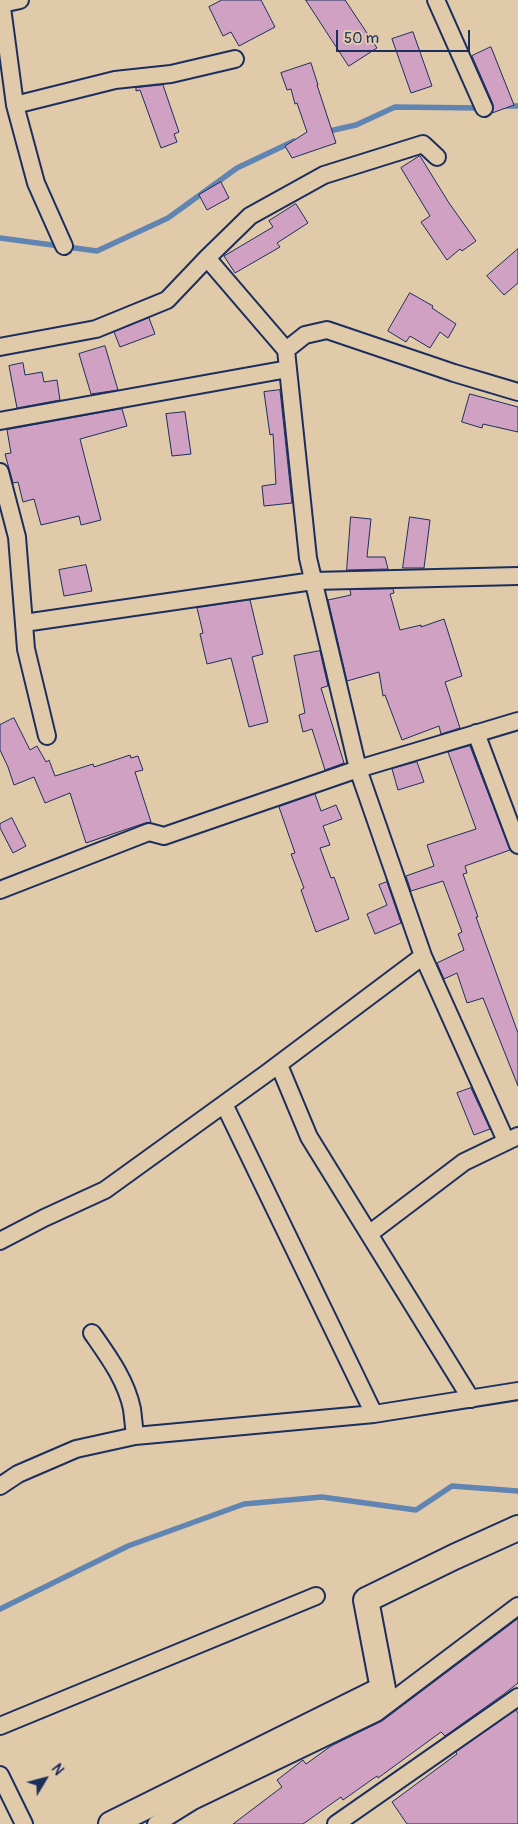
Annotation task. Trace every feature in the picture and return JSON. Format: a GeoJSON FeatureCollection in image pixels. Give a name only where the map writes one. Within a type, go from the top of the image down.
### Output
{"type":"FeatureCollection","features":[{"type":"Feature","properties":{"kind":"street"},"geometry":{"type":"LineString","coordinates":[[20,0],[2,2],[15,105],[36,183],[64,246]]}},
{"type":"Feature","properties":{"kind":"street"},"geometry":{"type":"LineString","coordinates":[[441,1],[484,108]]}},
{"type":"Feature","properties":{"kind":"street"},"geometry":{"type":"LineString","coordinates":[[15,105],[115,80],[171,74],[235,58]]}},
{"type":"Feature","properties":{"kind":"street"},"geometry":{"type":"LineString","coordinates":[[0,348],[96,329],[167,300],[250,216],[324,175],[423,144],[437,156]]}},
{"type":"Feature","properties":{"kind":"street"},"geometry":{"type":"LineString","coordinates":[[207,258],[286,350],[308,558],[358,769],[423,956],[512,1139],[464,1162],[369,1234]]}},
{"type":"Feature","properties":{"kind":"street"},"geometry":{"type":"LineString","coordinates":[[286,350],[305,335],[327,330],[454,373],[518,392]]}},
{"type":"Feature","properties":{"kind":"street"},"geometry":{"type":"LineString","coordinates":[[0,420],[288,369]]}},
{"type":"Feature","properties":{"kind":"street"},"geometry":{"type":"LineString","coordinates":[[0,472],[17,537],[26,649],[46,736]]}},
{"type":"Feature","properties":{"kind":"street"},"geometry":{"type":"LineString","coordinates":[[24,623],[313,581],[518,576]]}},
{"type":"Feature","properties":{"kind":"street"},"geometry":{"type":"LineString","coordinates":[[0,890],[149,832],[164,836],[358,769],[518,721]]}},
{"type":"Feature","properties":{"kind":"street"},"geometry":{"type":"LineString","coordinates":[[476,733],[518,845]]}},
{"type":"Feature","properties":{"kind":"street"},"geometry":{"type":"LineString","coordinates":[[0,1241],[105,1190],[279,1065],[423,956]]}},
{"type":"Feature","properties":{"kind":"street"},"geometry":{"type":"LineString","coordinates":[[279,1065],[309,1136],[471,1399]]}},
{"type":"Feature","properties":{"kind":"street"},"geometry":{"type":"LineString","coordinates":[[224,1104],[374,1414]]}},
{"type":"Feature","properties":{"kind":"street"},"geometry":{"type":"LineString","coordinates":[[92,1333],[123,1382],[131,1408],[135,1436]]}},
{"type":"Feature","properties":{"kind":"street"},"geometry":{"type":"LineString","coordinates":[[0,1486],[18,1474],[76,1449],[135,1436],[374,1414],[518,1391]]}},
{"type":"Feature","properties":{"kind":"street"},"geometry":{"type":"LineString","coordinates":[[111,1824],[383,1689],[366,1600],[518,1528]]}},
{"type":"Feature","properties":{"kind":"street"},"geometry":{"type":"LineString","coordinates":[[0,1726],[316,1596]]}},
{"type":"Feature","properties":{"kind":"street"},"geometry":{"type":"LineString","coordinates":[[156,1824],[193,1801],[376,1713],[518,1606]]}},
{"type":"Feature","properties":{"kind":"street"},"geometry":{"type":"LineString","coordinates":[[336,1824],[518,1696]]}},
{"type":"Feature","properties":{"kind":"street"},"geometry":{"type":"LineString","coordinates":[[0,1775],[24,1824]]}},
{"type":"Feature","properties":{"kind":"building"},"geometry":{"type":"Polygon","coordinates":[[[222,0],[261,0],[275,27],[239,46],[231,32],[223,36],[209,7],[222,0]]]}},
{"type":"Feature","properties":{"kind":"building"},"geometry":{"type":"Polygon","coordinates":[[[306,0],[345,0],[377,48],[349,66],[306,0]]]}},
{"type":"Feature","properties":{"kind":"building"},"geometry":{"type":"Polygon","coordinates":[[[413,32],[432,86],[411,93],[392,39],[413,32]]]}},
{"type":"Feature","properties":{"kind":"building"},"geometry":{"type":"Polygon","coordinates":[[[491,47],[514,105],[492,113],[493,104],[472,56],[491,47]]]}},
{"type":"Feature","properties":{"kind":"building"},"geometry":{"type":"Polygon","coordinates":[[[311,63],[336,143],[292,158],[285,146],[307,132],[291,89],[287,90],[281,73],[311,63]]]}},
{"type":"Feature","properties":{"kind":"building"},"geometry":{"type":"Polygon","coordinates":[[[163,85],[179,132],[174,134],[177,142],[161,148],[140,90],[136,91],[136,88],[163,85]]]}},
{"type":"Feature","properties":{"kind":"building"},"geometry":{"type":"Polygon","coordinates":[[[420,156],[449,203],[476,241],[462,251],[460,249],[447,260],[421,222],[430,216],[401,168],[420,156]]]}},
{"type":"Feature","properties":{"kind":"building"},"geometry":{"type":"Polygon","coordinates":[[[221,182],[229,198],[207,210],[199,195],[221,182]]]}},
{"type":"Feature","properties":{"kind":"building"},"geometry":{"type":"Polygon","coordinates":[[[296,204],[308,223],[277,243],[280,247],[235,273],[224,256],[273,227],[269,221],[296,204]]]}},
{"type":"Feature","properties":{"kind":"building"},"geometry":{"type":"Polygon","coordinates":[[[518,249],[518,283],[504,295],[487,276],[518,249]]]}},
{"type":"Feature","properties":{"kind":"building"},"geometry":{"type":"Polygon","coordinates":[[[410,293],[433,306],[432,308],[456,324],[448,338],[440,332],[430,348],[410,336],[406,342],[388,331],[410,293]]]}},
{"type":"Feature","properties":{"kind":"building"},"geometry":{"type":"Polygon","coordinates":[[[149,318],[155,334],[120,347],[114,332],[149,318]]]}},
{"type":"Feature","properties":{"kind":"building"},"geometry":{"type":"Polygon","coordinates":[[[105,346],[118,390],[91,394],[79,354],[105,346]]]}},
{"type":"Feature","properties":{"kind":"building"},"geometry":{"type":"Polygon","coordinates":[[[23,363],[25,375],[42,372],[44,382],[57,380],[60,400],[17,408],[9,366],[23,363]]]}},
{"type":"Feature","properties":{"kind":"building"},"geometry":{"type":"Polygon","coordinates":[[[280,390],[292,503],[264,506],[262,486],[276,484],[273,434],[270,435],[264,392],[280,390]]]}},
{"type":"Feature","properties":{"kind":"building"},"geometry":{"type":"Polygon","coordinates":[[[470,394],[518,407],[518,432],[483,424],[482,428],[462,422],[470,394]]]}},
{"type":"Feature","properties":{"kind":"building"},"geometry":{"type":"Polygon","coordinates":[[[122,409],[127,426],[80,439],[101,520],[81,525],[79,516],[41,525],[34,499],[23,502],[18,482],[13,483],[5,454],[11,453],[7,430],[122,409]]]}},
{"type":"Feature","properties":{"kind":"building"},"geometry":{"type":"Polygon","coordinates":[[[185,412],[191,454],[172,456],[166,414],[185,412]]]}},
{"type":"Feature","properties":{"kind":"building"},"geometry":{"type":"Polygon","coordinates":[[[351,517],[371,519],[367,557],[385,557],[388,569],[347,570],[351,517]]]}},
{"type":"Feature","properties":{"kind":"building"},"geometry":{"type":"Polygon","coordinates":[[[410,517],[430,520],[424,568],[403,568],[410,517]]]}},
{"type":"Feature","properties":{"kind":"building"},"geometry":{"type":"Polygon","coordinates":[[[86,565],[92,591],[64,596],[59,570],[86,565]]]}},
{"type":"Feature","properties":{"kind":"building"},"geometry":{"type":"Polygon","coordinates":[[[393,589],[394,593],[390,594],[400,630],[421,625],[421,627],[444,619],[462,676],[445,682],[460,728],[441,734],[439,726],[402,740],[385,695],[383,696],[379,672],[347,681],[328,600],[351,595],[350,590],[393,589]]]}},
{"type":"Feature","properties":{"kind":"building"},"geometry":{"type":"Polygon","coordinates":[[[250,600],[263,654],[252,657],[268,722],[249,727],[231,658],[207,664],[200,634],[203,633],[197,608],[250,600]]]}},
{"type":"Feature","properties":{"kind":"building"},"geometry":{"type":"Polygon","coordinates":[[[320,651],[328,686],[321,688],[344,763],[325,770],[312,729],[303,732],[299,715],[305,713],[294,656],[320,651]]]}},
{"type":"Feature","properties":{"kind":"building"},"geometry":{"type":"Polygon","coordinates":[[[14,718],[30,750],[37,746],[46,762],[49,760],[55,776],[93,764],[94,767],[130,755],[131,758],[138,756],[143,770],[135,772],[151,822],[86,843],[70,793],[45,803],[34,777],[14,785],[0,750],[0,725],[14,718]]]}},
{"type":"Feature","properties":{"kind":"building"},"geometry":{"type":"Polygon","coordinates":[[[470,746],[510,850],[465,866],[467,873],[463,874],[478,917],[476,917],[518,1033],[518,1086],[483,998],[467,1003],[457,973],[444,979],[437,963],[464,950],[458,934],[462,932],[443,881],[411,891],[406,876],[434,866],[427,845],[476,829],[448,752],[470,746]]]}},
{"type":"Feature","properties":{"kind":"building"},"geometry":{"type":"Polygon","coordinates":[[[417,762],[424,782],[398,790],[392,769],[417,762]]]}},
{"type":"Feature","properties":{"kind":"building"},"geometry":{"type":"Polygon","coordinates":[[[315,794],[321,811],[336,805],[342,819],[323,826],[330,845],[320,848],[331,878],[334,877],[349,919],[316,932],[301,890],[304,888],[291,854],[295,853],[279,807],[315,794]]]}},
{"type":"Feature","properties":{"kind":"building"},"geometry":{"type":"Polygon","coordinates":[[[12,818],[26,846],[13,853],[0,828],[0,824],[12,818]]]}},
{"type":"Feature","properties":{"kind":"building"},"geometry":{"type":"Polygon","coordinates":[[[387,882],[401,923],[375,934],[367,914],[387,905],[379,885],[387,882]]]}},
{"type":"Feature","properties":{"kind":"building"},"geometry":{"type":"Polygon","coordinates":[[[471,1088],[490,1129],[474,1135],[457,1093],[471,1088]]]}},
{"type":"Feature","properties":{"kind":"building"},"geometry":{"type":"Polygon","coordinates":[[[518,1619],[518,1683],[504,1694],[445,1736],[441,1732],[378,1778],[377,1776],[343,1800],[341,1797],[303,1824],[233,1824],[282,1787],[277,1780],[303,1760],[306,1764],[331,1746],[382,1721],[518,1619]]]}},
{"type":"Feature","properties":{"kind":"building"},"geometry":{"type":"Polygon","coordinates":[[[516,1710],[518,1713],[518,1824],[407,1824],[392,1802],[457,1754],[456,1752],[516,1710]]]}},
{"type":"Feature","properties":{"kind":"waterway"},"geometry":{"type":"LineString","coordinates":[[505,106],[518,106]]}},
{"type":"Feature","properties":{"kind":"waterway"},"geometry":{"type":"LineString","coordinates":[[325,132],[356,125],[395,107],[481,108]]}},
{"type":"Feature","properties":{"kind":"waterway"},"geometry":{"type":"LineString","coordinates":[[0,238],[97,251],[168,218],[237,168],[294,141]]}},
{"type":"Feature","properties":{"kind":"waterway"},"geometry":{"type":"LineString","coordinates":[[0,1609],[128,1546],[244,1504],[322,1497],[416,1510],[452,1486],[518,1491]]}}]}
